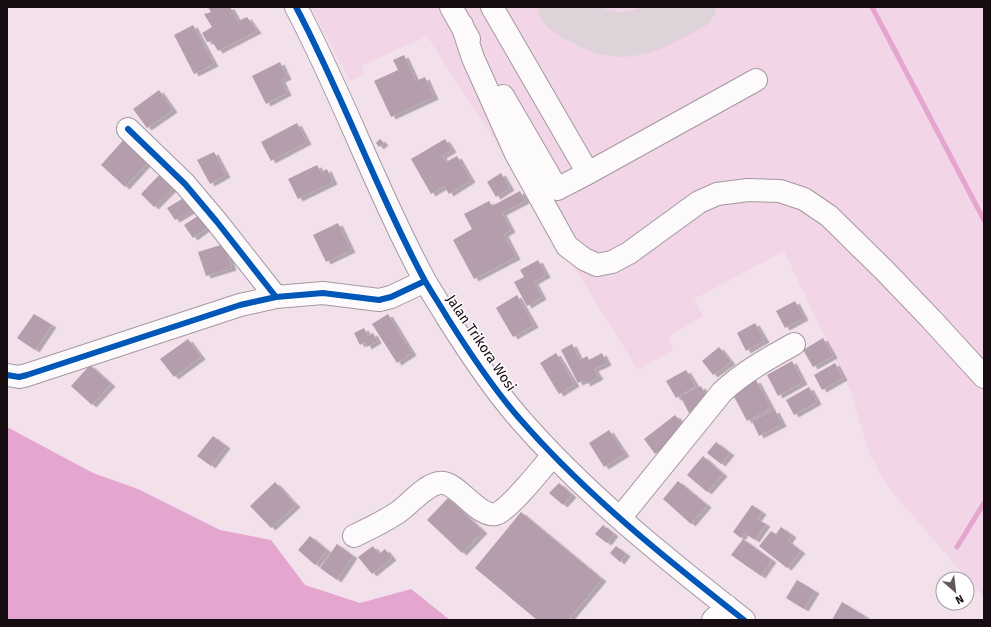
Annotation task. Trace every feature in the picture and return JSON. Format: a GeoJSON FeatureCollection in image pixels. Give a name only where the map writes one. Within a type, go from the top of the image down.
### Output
{"type":"FeatureCollection","features":[{"type":"Feature","properties":{"kind":"street","name":"Jalan Trikora Wosi"},"geometry":{"type":"LineString","coordinates":[[296,7],[314,41],[389,207],[425,281],[476,362],[518,418],[553,455],[720,613],[744,620]]}},
{"type":"Feature","properties":{"kind":"street"},"geometry":{"type":"LineString","coordinates":[[451,7],[557,189],[588,174],[756,80]]}},
{"type":"Feature","properties":{"kind":"street"},"geometry":{"type":"LineString","coordinates":[[492,7],[588,174]]}},
{"type":"Feature","properties":{"kind":"street"},"geometry":{"type":"LineString","coordinates":[[462,26],[473,58],[516,154],[567,246],[584,260],[597,265],[612,262],[629,253],[699,202],[717,194],[748,190],[780,190],[804,199],[829,216],[885,271],[984,377]]}},
{"type":"Feature","properties":{"kind":"street"},"geometry":{"type":"LineString","coordinates":[[128,129],[185,184],[276,297]]}},
{"type":"Feature","properties":{"kind":"street"},"geometry":{"type":"LineString","coordinates":[[7,375],[18,377],[27,375],[240,305],[276,297],[323,293],[379,300],[391,297],[425,281]]}},
{"type":"Feature","properties":{"kind":"street"},"geometry":{"type":"LineString","coordinates":[[620,518],[722,392],[754,368],[794,344]]}},
{"type":"Feature","properties":{"kind":"street"},"geometry":{"type":"LineString","coordinates":[[354,536],[383,521],[406,506],[426,489],[439,483],[449,485],[483,511],[492,514],[500,513],[511,503],[553,455]]}},
{"type":"Feature","properties":{"kind":"shaded area"},"geometry":{"type":"Polygon","coordinates":[[[311,7],[984,7],[984,598],[975,588],[975,571],[961,571],[887,486],[870,454],[850,390],[784,251],[694,299],[703,316],[668,337],[673,350],[638,370],[517,175],[427,36],[361,66],[365,73],[350,81],[311,7]]]}},
{"type":"Feature","properties":{"kind":"shaded area"},"geometry":{"type":"Polygon","coordinates":[[[7,427],[93,473],[138,489],[220,530],[271,540],[305,585],[360,603],[411,589],[450,620],[7,620],[7,427]]]}},
{"type":"Feature","properties":{"kind":"building"},"geometry":{"type":"Polygon","coordinates":[[[208,7],[230,7],[238,21],[247,17],[257,31],[218,51],[212,41],[207,42],[202,33],[212,27],[204,14],[211,12],[208,7]]]}},
{"type":"Feature","properties":{"kind":"building"},"geometry":{"type":"Polygon","coordinates":[[[193,25],[214,64],[194,74],[174,35],[193,25]]]}},
{"type":"Feature","properties":{"kind":"building"},"geometry":{"type":"Polygon","coordinates":[[[404,55],[416,81],[425,77],[434,97],[391,117],[374,81],[398,70],[393,60],[404,55]]]}},
{"type":"Feature","properties":{"kind":"building"},"geometry":{"type":"Polygon","coordinates":[[[280,62],[287,77],[281,80],[287,93],[266,104],[252,76],[280,62]]]}},
{"type":"Feature","properties":{"kind":"building"},"geometry":{"type":"Polygon","coordinates":[[[159,90],[173,110],[147,128],[133,109],[159,90]]]}},
{"type":"Feature","properties":{"kind":"building"},"geometry":{"type":"Polygon","coordinates":[[[297,123],[307,142],[271,161],[261,142],[297,123]]]}},
{"type":"Feature","properties":{"kind":"building"},"geometry":{"type":"Polygon","coordinates":[[[126,137],[150,160],[125,187],[101,165],[126,137]]]}},
{"type":"Feature","properties":{"kind":"building"},"geometry":{"type":"Polygon","coordinates":[[[380,139],[384,143],[379,147],[376,143],[380,139]]]}},
{"type":"Feature","properties":{"kind":"building"},"geometry":{"type":"Polygon","coordinates":[[[445,139],[452,150],[442,156],[446,162],[457,156],[471,180],[449,194],[444,186],[431,194],[411,159],[445,139]]]}},
{"type":"Feature","properties":{"kind":"building"},"geometry":{"type":"Polygon","coordinates":[[[214,152],[226,175],[210,184],[197,160],[214,152]]]}},
{"type":"Feature","properties":{"kind":"building"},"geometry":{"type":"Polygon","coordinates":[[[317,165],[321,172],[327,169],[333,182],[298,199],[288,179],[317,165]]]}},
{"type":"Feature","properties":{"kind":"building"},"geometry":{"type":"Polygon","coordinates":[[[162,172],[175,186],[154,207],[141,194],[162,172]]]}},
{"type":"Feature","properties":{"kind":"building"},"geometry":{"type":"Polygon","coordinates":[[[501,173],[510,188],[496,197],[487,182],[501,173]]]}},
{"type":"Feature","properties":{"kind":"building"},"geometry":{"type":"Polygon","coordinates":[[[520,191],[525,201],[502,213],[511,230],[504,234],[516,257],[474,279],[453,240],[472,229],[464,214],[489,201],[492,206],[520,191]]]}},
{"type":"Feature","properties":{"kind":"building"},"geometry":{"type":"Polygon","coordinates":[[[187,196],[194,209],[175,220],[167,208],[187,196]]]}},
{"type":"Feature","properties":{"kind":"building"},"geometry":{"type":"Polygon","coordinates":[[[199,215],[208,227],[193,238],[184,225],[199,215]]]}},
{"type":"Feature","properties":{"kind":"building"},"geometry":{"type":"Polygon","coordinates":[[[338,223],[351,250],[326,262],[313,235],[338,223]]]}},
{"type":"Feature","properties":{"kind":"building"},"geometry":{"type":"Polygon","coordinates":[[[224,244],[232,268],[206,276],[198,252],[224,244]]]}},
{"type":"Feature","properties":{"kind":"building"},"geometry":{"type":"Polygon","coordinates":[[[538,260],[546,275],[534,282],[542,297],[527,306],[514,282],[524,277],[520,270],[538,260]]]}},
{"type":"Feature","properties":{"kind":"building"},"geometry":{"type":"Polygon","coordinates":[[[517,295],[534,325],[513,337],[496,308],[517,295]]]}},
{"type":"Feature","properties":{"kind":"building"},"geometry":{"type":"Polygon","coordinates":[[[795,301],[804,318],[785,328],[776,311],[795,301]]]}},
{"type":"Feature","properties":{"kind":"building"},"geometry":{"type":"Polygon","coordinates":[[[34,314],[52,325],[35,350],[17,338],[34,314]]]}},
{"type":"Feature","properties":{"kind":"building"},"geometry":{"type":"Polygon","coordinates":[[[388,314],[412,353],[397,363],[372,324],[388,314]]]}},
{"type":"Feature","properties":{"kind":"building"},"geometry":{"type":"Polygon","coordinates":[[[755,323],[765,340],[746,351],[737,333],[755,323]]]}},
{"type":"Feature","properties":{"kind":"building"},"geometry":{"type":"Polygon","coordinates":[[[364,328],[368,336],[373,333],[377,341],[367,347],[365,342],[360,345],[354,333],[364,328]]]}},
{"type":"Feature","properties":{"kind":"building"},"geometry":{"type":"Polygon","coordinates":[[[823,338],[833,356],[813,367],[803,350],[823,338]]]}},
{"type":"Feature","properties":{"kind":"building"},"geometry":{"type":"Polygon","coordinates":[[[188,339],[201,357],[174,377],[160,359],[188,339]]]}},
{"type":"Feature","properties":{"kind":"building"},"geometry":{"type":"Polygon","coordinates":[[[572,344],[580,360],[587,356],[589,360],[602,353],[607,363],[594,369],[599,377],[586,384],[584,380],[578,383],[561,350],[572,344]]]}},
{"type":"Feature","properties":{"kind":"building"},"geometry":{"type":"Polygon","coordinates":[[[719,347],[731,362],[713,375],[702,361],[719,347]]]}},
{"type":"Feature","properties":{"kind":"building"},"geometry":{"type":"Polygon","coordinates":[[[556,353],[575,384],[559,394],[540,363],[556,353]]]}},
{"type":"Feature","properties":{"kind":"building"},"geometry":{"type":"Polygon","coordinates":[[[792,361],[803,382],[778,396],[767,375],[792,361]]]}},
{"type":"Feature","properties":{"kind":"building"},"geometry":{"type":"Polygon","coordinates":[[[835,363],[843,378],[822,390],[814,375],[835,363]]]}},
{"type":"Feature","properties":{"kind":"building"},"geometry":{"type":"Polygon","coordinates":[[[90,365],[111,384],[92,405],[71,386],[90,365]]]}},
{"type":"Feature","properties":{"kind":"building"},"geometry":{"type":"Polygon","coordinates":[[[686,370],[696,386],[676,398],[666,381],[686,370]]]}},
{"type":"Feature","properties":{"kind":"building"},"geometry":{"type":"Polygon","coordinates":[[[756,380],[771,408],[747,421],[732,393],[756,380]]]}},
{"type":"Feature","properties":{"kind":"building"},"geometry":{"type":"Polygon","coordinates":[[[701,386],[710,403],[689,413],[680,396],[701,386]]]}},
{"type":"Feature","properties":{"kind":"building"},"geometry":{"type":"Polygon","coordinates":[[[809,387],[817,402],[794,415],[786,400],[809,387]]]}},
{"type":"Feature","properties":{"kind":"building"},"geometry":{"type":"Polygon","coordinates":[[[775,410],[782,424],[759,436],[752,421],[775,410]]]}},
{"type":"Feature","properties":{"kind":"building"},"geometry":{"type":"Polygon","coordinates":[[[675,415],[687,429],[655,454],[644,439],[675,415]]]}},
{"type":"Feature","properties":{"kind":"building"},"geometry":{"type":"Polygon","coordinates":[[[609,430],[625,454],[604,467],[589,443],[609,430]]]}},
{"type":"Feature","properties":{"kind":"building"},"geometry":{"type":"Polygon","coordinates":[[[213,436],[226,446],[211,466],[197,456],[213,436]]]}},
{"type":"Feature","properties":{"kind":"building"},"geometry":{"type":"Polygon","coordinates":[[[716,442],[730,453],[721,464],[707,453],[716,442]]]}},
{"type":"Feature","properties":{"kind":"building"},"geometry":{"type":"Polygon","coordinates":[[[703,456],[723,474],[707,492],[687,475],[703,456]]]}},
{"type":"Feature","properties":{"kind":"building"},"geometry":{"type":"Polygon","coordinates":[[[678,481],[707,505],[691,524],[663,499],[678,481]]]}},
{"type":"Feature","properties":{"kind":"building"},"geometry":{"type":"Polygon","coordinates":[[[275,482],[296,505],[271,528],[250,506],[275,482]]]}},
{"type":"Feature","properties":{"kind":"building"},"geometry":{"type":"Polygon","coordinates":[[[559,483],[572,495],[563,505],[549,493],[559,483]]]}},
{"type":"Feature","properties":{"kind":"building"},"geometry":{"type":"Polygon","coordinates":[[[448,498],[483,531],[462,553],[427,520],[448,498]]]}},
{"type":"Feature","properties":{"kind":"building"},"geometry":{"type":"Polygon","coordinates":[[[752,505],[762,512],[757,519],[766,524],[755,540],[744,533],[741,538],[733,532],[752,505]]]}},
{"type":"Feature","properties":{"kind":"building"},"geometry":{"type":"Polygon","coordinates":[[[521,512],[602,579],[568,620],[537,620],[475,568],[521,512]]]}},
{"type":"Feature","properties":{"kind":"building"},"geometry":{"type":"Polygon","coordinates":[[[603,525],[614,534],[607,543],[595,534],[603,525]]]}},
{"type":"Feature","properties":{"kind":"building"},"geometry":{"type":"Polygon","coordinates":[[[781,527],[792,535],[788,541],[801,551],[787,568],[759,546],[771,531],[776,534],[781,527]]]}},
{"type":"Feature","properties":{"kind":"building"},"geometry":{"type":"Polygon","coordinates":[[[310,536],[327,550],[315,565],[298,550],[310,536]]]}},
{"type":"Feature","properties":{"kind":"building"},"geometry":{"type":"Polygon","coordinates":[[[743,539],[772,560],[761,576],[731,555],[743,539]]]}},
{"type":"Feature","properties":{"kind":"building"},"geometry":{"type":"Polygon","coordinates":[[[337,544],[353,556],[337,580],[320,568],[337,544]]]}},
{"type":"Feature","properties":{"kind":"building"},"geometry":{"type":"Polygon","coordinates":[[[373,546],[379,554],[385,549],[392,558],[372,574],[358,557],[373,546]]]}},
{"type":"Feature","properties":{"kind":"building"},"geometry":{"type":"Polygon","coordinates":[[[616,546],[626,554],[620,562],[610,553],[616,546]]]}},
{"type":"Feature","properties":{"kind":"building"},"geometry":{"type":"Polygon","coordinates":[[[797,580],[815,591],[804,609],[786,598],[797,580]]]}},
{"type":"Feature","properties":{"kind":"building"},"geometry":{"type":"Polygon","coordinates":[[[842,602],[865,616],[862,620],[832,620],[842,602]]]}},
{"type":"Feature","properties":{"kind":"waterway"},"geometry":{"type":"LineString","coordinates":[[872,7],[984,220]]}},
{"type":"Feature","properties":{"kind":"waterway"},"geometry":{"type":"LineString","coordinates":[[957,547],[984,503]]}},
{"type":"Feature","properties":{"kind":"taxiway"},"geometry":{"type":"LineString","coordinates":[[560,7],[570,16],[583,23],[598,30],[613,34],[640,32],[693,7]]}},
{"type":"Feature","properties":{"kind":"cycle path"},"geometry":{"type":"LineString","coordinates":[[296,7],[329,75],[391,213],[425,281],[490,382],[544,446],[598,499],[655,549],[744,620]]}},
{"type":"Feature","properties":{"kind":"cycle path"},"geometry":{"type":"LineString","coordinates":[[128,129],[185,184],[276,297],[323,293],[379,300],[391,297],[425,281]]}},
{"type":"Feature","properties":{"kind":"cycle path"},"geometry":{"type":"LineString","coordinates":[[7,375],[19,377],[27,375],[240,305],[276,297]]}}]}
